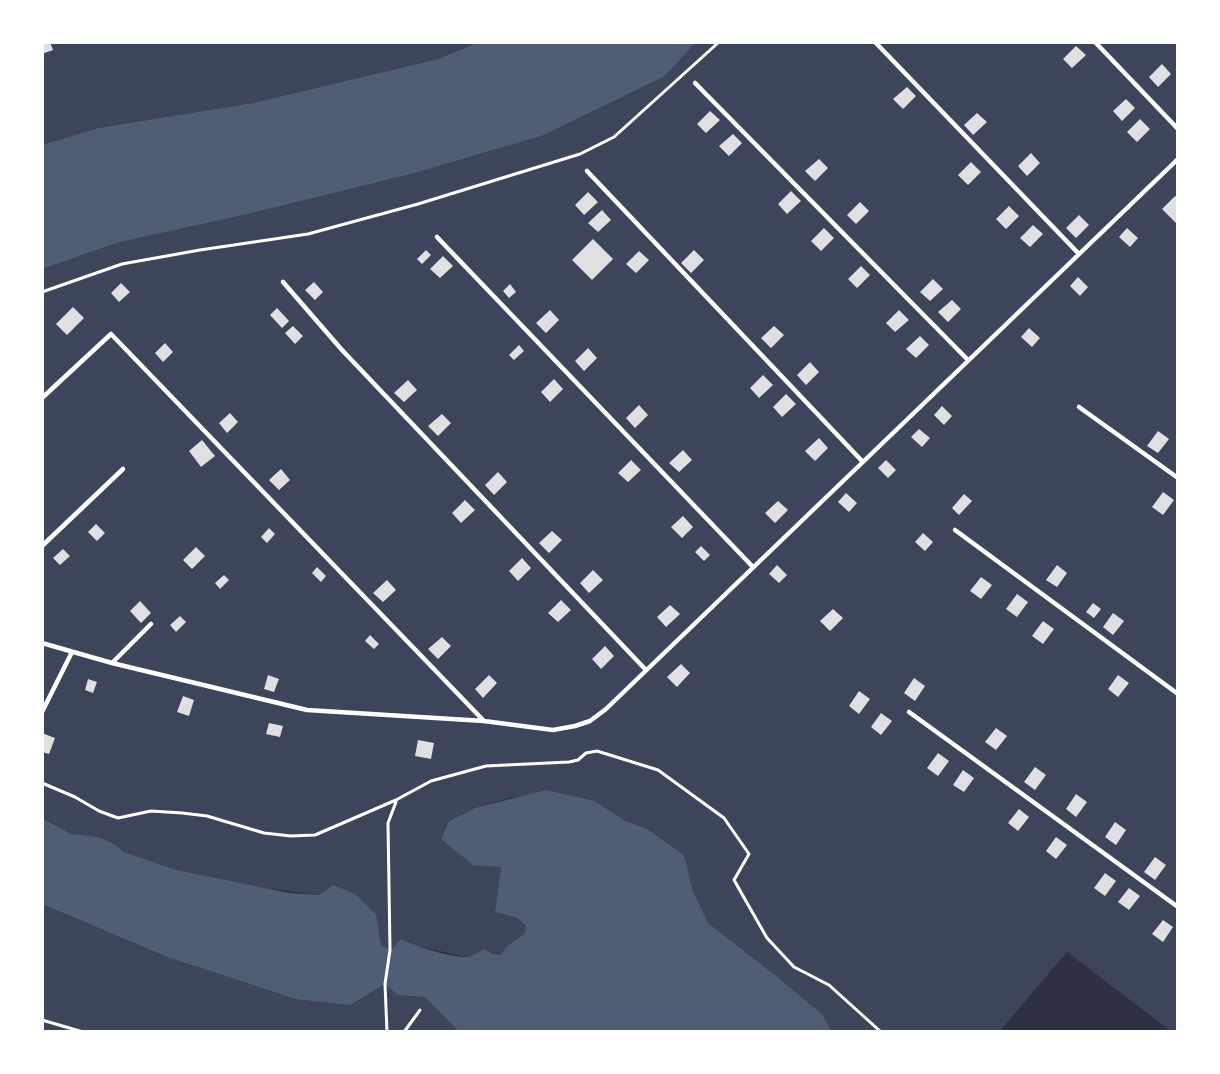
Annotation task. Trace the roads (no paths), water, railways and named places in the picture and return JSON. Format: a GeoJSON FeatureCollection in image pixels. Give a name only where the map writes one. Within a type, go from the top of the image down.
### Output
{"type":"FeatureCollection","features":[{"type":"Feature","properties":{"kind":"lane"},"geometry":{"type":"LineString","coordinates":[[876,42],[1079,254]]}},
{"type":"Feature","properties":{"kind":"lane"},"geometry":{"type":"LineString","coordinates":[[1095,42],[1178,129]]}},
{"type":"Feature","properties":{"kind":"lane"},"geometry":{"type":"LineString","coordinates":[[695,83],[968,360]]}},
{"type":"Feature","properties":{"kind":"lane"},"geometry":{"type":"LineString","coordinates":[[42,643],[112,663],[307,710],[484,721],[553,730],[590,721],[606,709],[752,566],[1178,159]]}},
{"type":"Feature","properties":{"kind":"lane"},"geometry":{"type":"LineString","coordinates":[[586,171],[862,461]]}},
{"type":"Feature","properties":{"kind":"lane"},"geometry":{"type":"LineString","coordinates":[[437,237],[752,566]]}},
{"type":"Feature","properties":{"kind":"lane"},"geometry":{"type":"LineString","coordinates":[[283,282],[342,350],[645,669]]}},
{"type":"Feature","properties":{"kind":"lane"},"geometry":{"type":"LineString","coordinates":[[42,398],[111,334],[484,721]]}},
{"type":"Feature","properties":{"kind":"lane"},"geometry":{"type":"LineString","coordinates":[[1078,407],[1178,478]]}},
{"type":"Feature","properties":{"kind":"lane"},"geometry":{"type":"LineString","coordinates":[[42,546],[123,468]]}},
{"type":"Feature","properties":{"kind":"lane"},"geometry":{"type":"LineString","coordinates":[[955,530],[1178,694]]}},
{"type":"Feature","properties":{"kind":"lane"},"geometry":{"type":"LineString","coordinates":[[112,663],[151,624]]}},
{"type":"Feature","properties":{"kind":"lane"},"geometry":{"type":"LineString","coordinates":[[42,712],[72,652]]}},
{"type":"Feature","properties":{"kind":"lane"},"geometry":{"type":"LineString","coordinates":[[909,712],[1178,907]]}}]}
